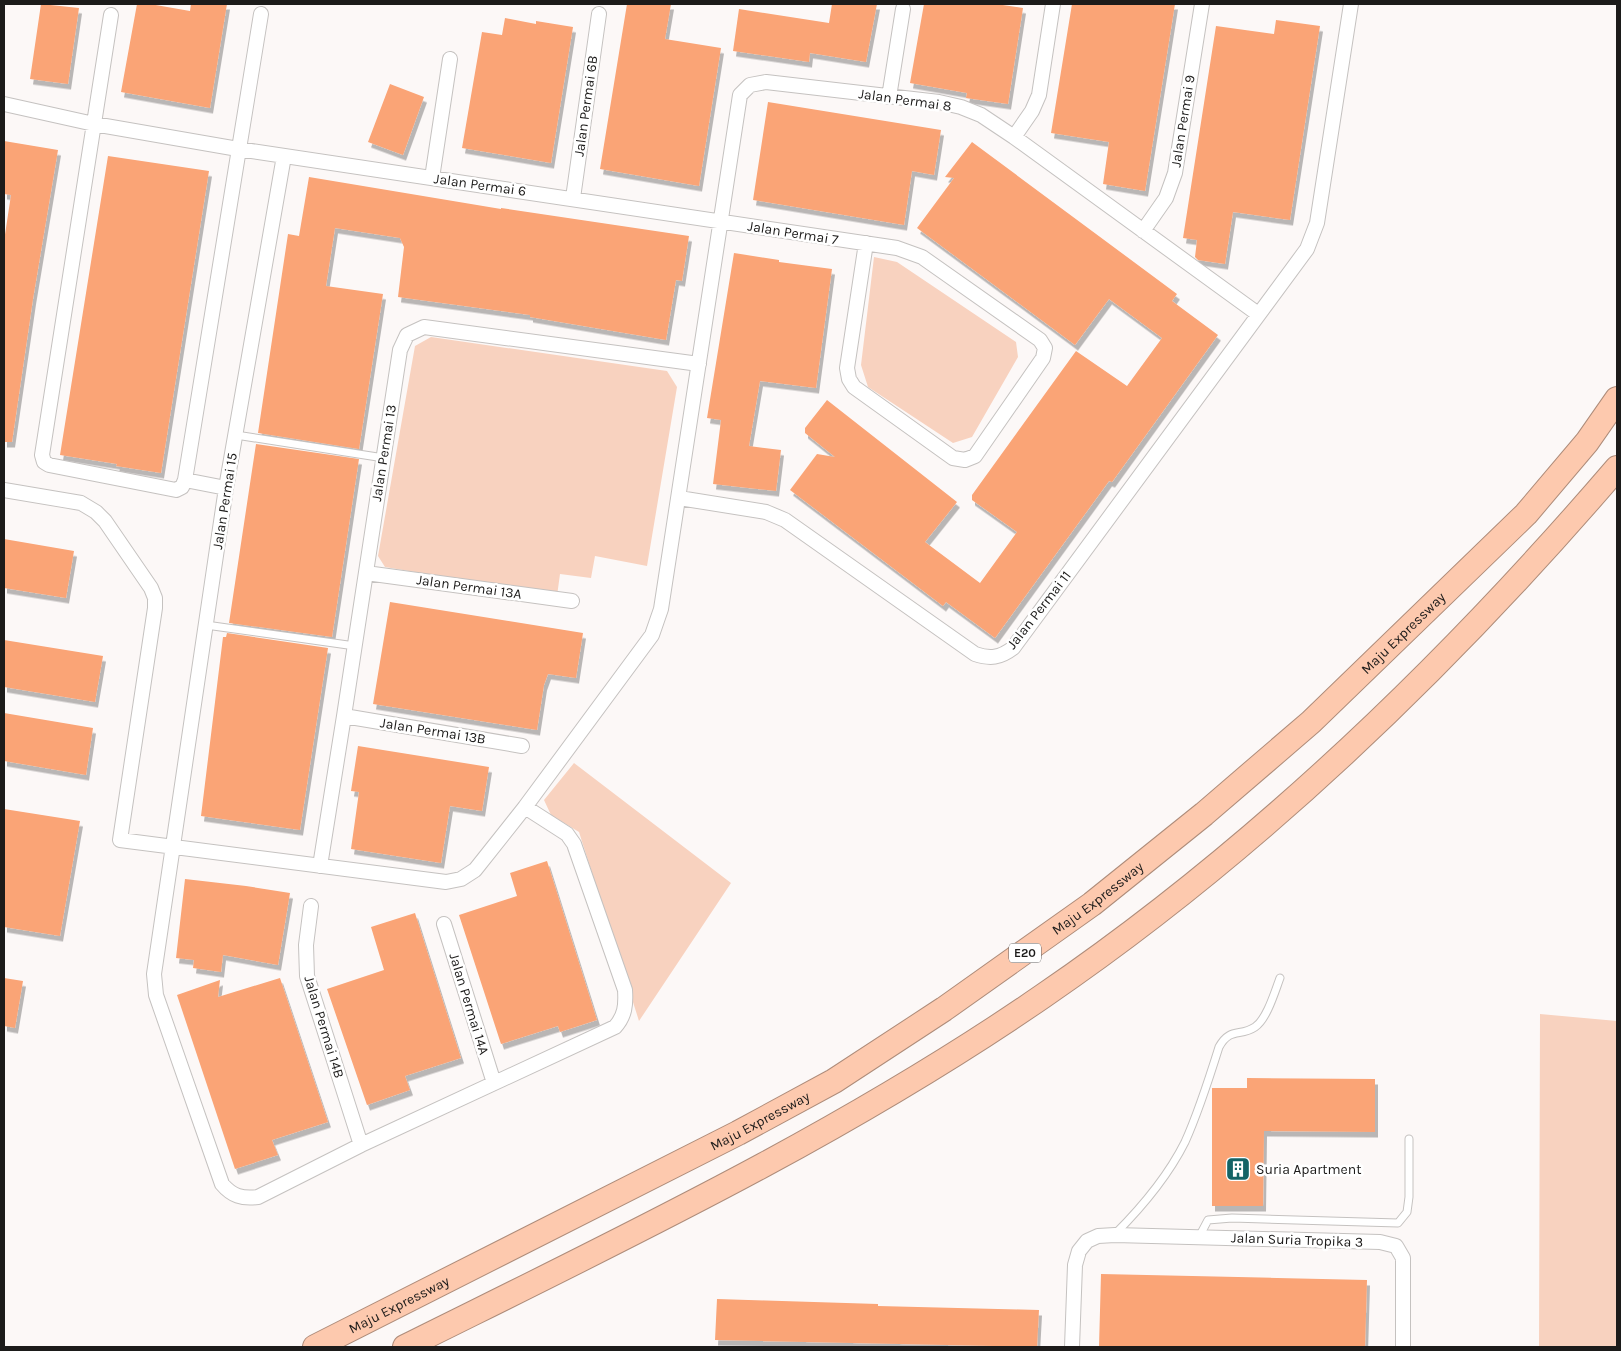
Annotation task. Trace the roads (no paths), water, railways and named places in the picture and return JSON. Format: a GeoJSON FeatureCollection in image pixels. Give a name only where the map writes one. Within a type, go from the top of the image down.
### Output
{"type":"FeatureCollection","features":[{"type":"Feature","properties":{"kind":"highway","name":"Maju Expressway"},"geometry":{"type":"LineString","coordinates":[[314,1347],[738,1133],[834,1081],[952,1004],[1092,904],[1204,814],[1311,722],[1526,514],[1587,442],[1617,399]]}},
{"type":"Feature","properties":{"kind":"highway"},"geometry":{"type":"LineString","coordinates":[[405,1347],[602,1250],[829,1130],[938,1064],[1044,996],[1144,922],[1239,846],[1419,683],[1572,520],[1617,468]]}},
{"type":"Feature","properties":{"kind":"street"},"geometry":{"type":"LineString","coordinates":[[1014,137],[1032,111],[1039,95],[1053,4]]}},
{"type":"Feature","properties":{"kind":"street","name":"Jalan Permai 9"},"geometry":{"type":"LineString","coordinates":[[1143,231],[1166,198],[1175,173],[1202,4]]}},
{"type":"Feature","properties":{"kind":"street","name":"Jalan Permai 11"},"geometry":{"type":"LineString","coordinates":[[679,498],[766,512],[786,520],[975,654],[985,658],[995,658],[1005,654],[1013,648],[1307,249],[1317,223],[1351,4]]}},
{"type":"Feature","properties":{"kind":"street"},"geometry":{"type":"LineString","coordinates":[[889,97],[903,9]]}},
{"type":"Feature","properties":{"kind":"street"},"geometry":{"type":"LineString","coordinates":[[112,15],[42,455],[44,462],[49,465],[176,490],[182,487],[185,480],[261,14]]}},
{"type":"Feature","properties":{"kind":"street","name":"Jalan Permai 6B"},"geometry":{"type":"LineString","coordinates":[[573,198],[599,14]]}},
{"type":"Feature","properties":{"kind":"street"},"geometry":{"type":"LineString","coordinates":[[432,178],[450,60]]}},
{"type":"Feature","properties":{"kind":"street","name":"Jalan Permai 8"},"geometry":{"type":"LineString","coordinates":[[4,490],[81,503],[96,512],[151,588],[155,598],[120,840],[446,882],[462,879],[476,870],[526,807],[652,635],[661,609],[740,96],[750,85],[766,82],[939,102],[961,107],[981,115],[1258,314]]}},
{"type":"Feature","properties":{"kind":"street","name":"Jalan Permai 6"},"geometry":{"type":"LineString","coordinates":[[4,104],[94,124],[238,149],[573,198],[721,222]]}},
{"type":"Feature","properties":{"kind":"street","name":"Jalan Permai 15"},"geometry":{"type":"LineString","coordinates":[[284,156],[226,488],[154,974],[156,995],[222,1184],[229,1192],[247,1198],[258,1197],[361,1145],[615,1027],[621,1020],[626,1001],[625,990],[574,844],[567,834],[526,807]]}},
{"type":"Feature","properties":{"kind":"street","name":"Jalan Permai 7"},"geometry":{"type":"LineString","coordinates":[[721,222],[897,248],[922,257],[1040,340],[1045,348],[1043,358],[975,456],[965,460],[953,458],[854,387],[849,379],[848,368],[866,244]]}},
{"type":"Feature","properties":{"kind":"street","name":"Jalan Permai 13"},"geometry":{"type":"LineString","coordinates":[[320,866],[400,350],[407,335],[424,326],[699,364]]}},
{"type":"Feature","properties":{"kind":"street"},"geometry":{"type":"LineString","coordinates":[[185,480],[226,488]]}},
{"type":"Feature","properties":{"kind":"street","name":"Jalan Permai 13A"},"geometry":{"type":"LineString","coordinates":[[366,573],[572,602]]}},
{"type":"Feature","properties":{"kind":"street","name":"Jalan Permai 13B"},"geometry":{"type":"LineString","coordinates":[[344,716],[522,746]]}},
{"type":"Feature","properties":{"kind":"street","name":"Jalan Permai 14B"},"geometry":{"type":"LineString","coordinates":[[311,906],[306,945],[307,976],[361,1145]]}},
{"type":"Feature","properties":{"kind":"street","name":"Jalan Permai 14A"},"geometry":{"type":"LineString","coordinates":[[444,924],[494,1083]]}},
{"type":"Feature","properties":{"kind":"street","name":"Jalan Suria Tropika 3"},"geometry":{"type":"LineString","coordinates":[[1072,1347],[1075,1265],[1079,1251],[1087,1241],[1098,1236],[1115,1235],[1380,1242],[1396,1246],[1403,1258],[1403,1347]]}},
{"type":"Feature","properties":{"kind":"lane"},"geometry":{"type":"LineString","coordinates":[[236,435],[384,458]]}},
{"type":"Feature","properties":{"kind":"lane"},"geometry":{"type":"LineString","coordinates":[[206,625],[355,646]]}},
{"type":"Feature","properties":{"kind":"lane"},"geometry":{"type":"LineString","coordinates":[[1115,1235],[1138,1211],[1167,1172],[1184,1142],[1224,1038],[1257,1026],[1264,1017],[1280,978]]}},
{"type":"Feature","properties":{"kind":"lane"},"geometry":{"type":"LineString","coordinates":[[1200,1237],[1208,1220],[1232,1218],[1398,1223],[1407,1212],[1408,1205],[1409,1139]]}},
{"type":"Feature","properties":{"kind":"place","name":"Suria Apartment"},"geometry":{"type":"Point","coordinates":[1238,1169]}}]}
